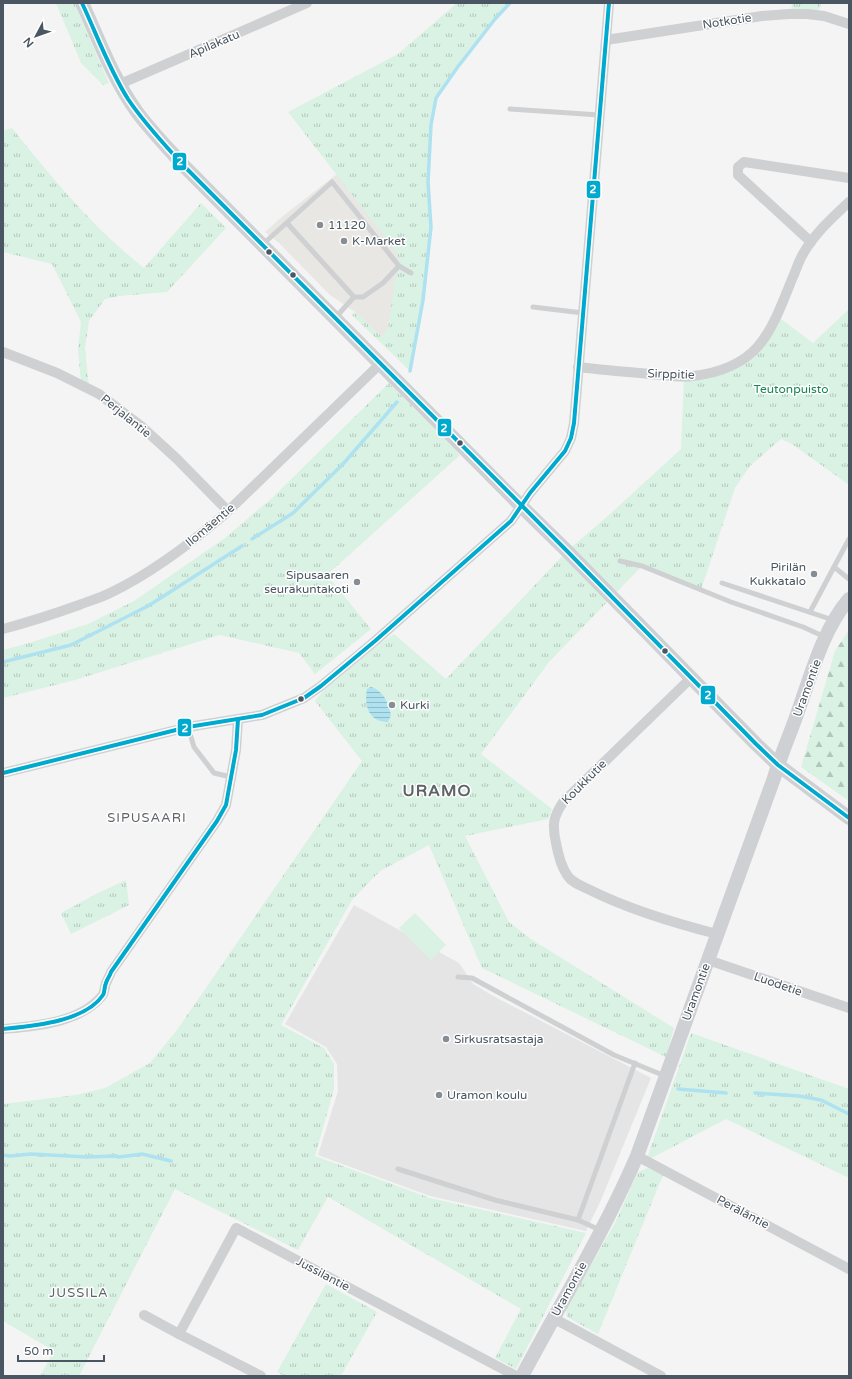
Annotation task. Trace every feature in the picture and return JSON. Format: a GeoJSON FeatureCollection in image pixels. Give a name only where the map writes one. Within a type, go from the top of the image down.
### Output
{"type":"FeatureCollection","features":[{"type":"Feature","properties":{"kind":"street"},"geometry":{"type":"LineString","coordinates":[[82,3],[111,69],[138,113],[183,165],[778,765],[849,818]]}},
{"type":"Feature","properties":{"kind":"street","name":"Apilakatu"},"geometry":{"type":"LineString","coordinates":[[120,84],[307,3]]}},
{"type":"Feature","properties":{"kind":"street"},"geometry":{"type":"LineString","coordinates":[[3,773],[188,727],[262,715],[278,710],[304,698],[321,686],[374,641],[512,521],[530,494],[565,451],[571,438],[574,423],[608,3]]}},
{"type":"Feature","properties":{"kind":"street","name":"Notkotie"},"geometry":{"type":"LineString","coordinates":[[606,40],[762,16],[789,14],[824,16],[849,24]]}},
{"type":"Feature","properties":{"kind":"street"},"geometry":{"type":"LineString","coordinates":[[811,242],[738,175],[738,167],[744,162],[849,178]]}},
{"type":"Feature","properties":{"kind":"street","name":"Sirppitie"},"geometry":{"type":"LineString","coordinates":[[578,368],[673,376],[692,376],[728,368],[742,360],[753,353],[770,330],[802,254],[823,227],[849,202]]}},
{"type":"Feature","properties":{"kind":"street","name":"Perjalantie"},"geometry":{"type":"LineString","coordinates":[[3,352],[57,373],[99,394],[146,431],[177,459],[228,511]]}},
{"type":"Feature","properties":{"kind":"street","name":"Ilomäentie"},"geometry":{"type":"LineString","coordinates":[[3,629],[56,613],[108,594],[133,581],[199,536],[228,511],[381,363]]}},
{"type":"Feature","properties":{"kind":"street","name":"Uramontie"},"geometry":{"type":"LineString","coordinates":[[522,1376],[601,1230],[622,1189],[636,1156],[745,860],[816,660],[834,620],[849,599]]}},
{"type":"Feature","properties":{"kind":"street","name":"Koukkutie"},"geometry":{"type":"LineString","coordinates":[[691,678],[564,801],[557,810],[553,830],[558,855],[567,875],[574,882],[607,898],[682,925],[717,934]]}},
{"type":"Feature","properties":{"kind":"street"},"geometry":{"type":"LineString","coordinates":[[3,1029],[56,1022],[81,1013],[103,996],[106,983],[111,972],[217,821],[226,805],[236,750],[238,719]]}},
{"type":"Feature","properties":{"kind":"street","name":"Luodetie"},"geometry":{"type":"LineString","coordinates":[[708,960],[849,1008]]}},
{"type":"Feature","properties":{"kind":"street","name":"Peräläntie"},"geometry":{"type":"LineString","coordinates":[[636,1156],[849,1268]]}},
{"type":"Feature","properties":{"kind":"street","name":"Jussilantie"},"geometry":{"type":"LineString","coordinates":[[179,1334],[236,1228],[516,1376]]}},
{"type":"Feature","properties":{"kind":"street"},"geometry":{"type":"LineString","coordinates":[[144,1315],[261,1376]]}},
{"type":"Feature","properties":{"kind":"street"},"geometry":{"type":"LineString","coordinates":[[553,1318],[661,1376]]}},
{"type":"Feature","properties":{"kind":"lane"},"geometry":{"type":"LineString","coordinates":[[510,109],[599,115]]}},
{"type":"Feature","properties":{"kind":"lane"},"geometry":{"type":"LineString","coordinates":[[262,244],[332,182],[399,266],[411,273]]}},
{"type":"Feature","properties":{"kind":"lane"},"geometry":{"type":"LineString","coordinates":[[287,223],[354,297],[363,297],[383,283],[399,266]]}},
{"type":"Feature","properties":{"kind":"lane"},"geometry":{"type":"LineString","coordinates":[[335,318],[354,297]]}},
{"type":"Feature","properties":{"kind":"lane"},"geometry":{"type":"LineString","coordinates":[[533,307],[583,313]]}},
{"type":"Feature","properties":{"kind":"lane"},"geometry":{"type":"LineString","coordinates":[[810,612],[849,539]]}},
{"type":"Feature","properties":{"kind":"lane"},"geometry":{"type":"LineString","coordinates":[[620,561],[642,566],[730,602],[803,627],[826,637]]}},
{"type":"Feature","properties":{"kind":"lane"},"geometry":{"type":"LineString","coordinates":[[834,567],[849,579]]}},
{"type":"Feature","properties":{"kind":"lane"},"geometry":{"type":"LineString","coordinates":[[722,583],[834,620]]}},
{"type":"Feature","properties":{"kind":"lane"},"geometry":{"type":"LineString","coordinates":[[188,727],[194,747],[214,773],[231,777]]}},
{"type":"Feature","properties":{"kind":"lane"},"geometry":{"type":"LineString","coordinates":[[458,977],[472,978],[614,1055],[666,1077]]}},
{"type":"Feature","properties":{"kind":"lane"},"geometry":{"type":"LineString","coordinates":[[578,1220],[635,1063]]}},
{"type":"Feature","properties":{"kind":"lane"},"geometry":{"type":"LineString","coordinates":[[398,1169],[495,1200],[578,1220],[601,1230]]}},
{"type":"Feature","properties":{"kind":"shaded area"},"geometry":{"type":"Polygon","coordinates":[[[337,174],[402,255],[388,329],[382,337],[355,312],[330,295],[279,243],[265,232],[337,174]]]}},
{"type":"Feature","properties":{"kind":"shaded area"},"geometry":{"type":"Polygon","coordinates":[[[354,905],[459,963],[473,984],[495,997],[651,1078],[601,1200],[586,1231],[430,1196],[318,1155],[338,1091],[337,1064],[326,1047],[285,1024],[354,905]]]}},
{"type":"Feature","properties":{"kind":"green space"},"geometry":{"type":"Polygon","coordinates":[[[56,3],[74,3],[109,83],[103,85],[81,63],[56,3]]]}},
{"type":"Feature","properties":{"kind":"green space"},"geometry":{"type":"Polygon","coordinates":[[[457,3],[510,3],[495,19],[436,98],[431,125],[428,182],[431,227],[423,300],[410,371],[352,315],[355,312],[382,337],[388,329],[395,280],[399,266],[398,254],[288,112],[398,54],[457,3]]]}},
{"type":"Feature","properties":{"kind":"green space"},"geometry":{"type":"Polygon","coordinates":[[[792,3],[821,3],[818,15],[791,14],[792,3]]]}},
{"type":"Feature","properties":{"kind":"green space"},"geometry":{"type":"Polygon","coordinates":[[[12,128],[58,184],[90,219],[125,253],[144,268],[201,203],[226,228],[167,292],[119,296],[105,299],[89,321],[85,348],[89,387],[81,383],[78,349],[81,322],[52,264],[3,252],[3,131],[12,128]]]}},
{"type":"Feature","properties":{"kind":"green space","name":"Teutonpuisto"},"geometry":{"type":"Polygon","coordinates":[[[849,309],[849,445],[847,448],[849,450],[849,485],[792,444],[781,439],[750,466],[735,488],[701,590],[642,566],[549,662],[481,754],[552,809],[548,819],[465,836],[509,922],[531,939],[674,1028],[666,1057],[482,968],[429,845],[380,871],[352,900],[281,1025],[324,1048],[334,1064],[334,1089],[315,1156],[430,1198],[586,1233],[516,1369],[495,1358],[521,1309],[328,1197],[298,1250],[175,1189],[79,1376],[40,1376],[54,1351],[3,1321],[3,1104],[76,1095],[105,1088],[150,1063],[177,1030],[362,761],[315,701],[324,690],[379,644],[394,634],[446,679],[567,551],[681,449],[684,376],[742,360],[777,316],[813,343],[849,309]]]}},
{"type":"Feature","properties":{"kind":"green space"},"geometry":{"type":"Polygon","coordinates":[[[389,383],[460,455],[327,575],[371,629],[315,674],[299,653],[220,635],[75,680],[3,698],[3,650],[88,624],[134,601],[225,538],[272,498],[389,383]]]}},
{"type":"Feature","properties":{"kind":"green space"},"geometry":{"type":"Polygon","coordinates":[[[849,630],[849,801],[801,767],[835,651],[849,630]]]}},
{"type":"Feature","properties":{"kind":"green space"},"geometry":{"type":"Polygon","coordinates":[[[126,880],[129,905],[71,934],[61,913],[126,880]]]}},
{"type":"Feature","properties":{"kind":"green space"},"geometry":{"type":"Polygon","coordinates":[[[415,913],[446,945],[431,960],[399,928],[415,913]]]}},
{"type":"Feature","properties":{"kind":"green space"},"geometry":{"type":"Polygon","coordinates":[[[691,1033],[849,1089],[849,1178],[726,1119],[646,1161],[691,1033]]]}},
{"type":"Feature","properties":{"kind":"green space"},"geometry":{"type":"Polygon","coordinates":[[[648,1168],[663,1175],[598,1334],[567,1317],[566,1309],[615,1223],[638,1172],[648,1168]]]}},
{"type":"Feature","properties":{"kind":"green space"},"geometry":{"type":"Polygon","coordinates":[[[326,1284],[377,1312],[341,1376],[284,1376],[277,1372],[326,1284]]]}},
{"type":"Feature","properties":{"kind":"water"},"geometry":{"type":"Polygon","coordinates":[[[371,687],[379,691],[387,702],[391,715],[388,722],[376,719],[369,712],[366,695],[367,689],[371,687]]]}},
{"type":"Feature","properties":{"kind":"waterway"},"geometry":{"type":"LineString","coordinates":[[410,371],[423,300],[431,227],[428,182],[431,125],[436,98],[495,19],[510,3]]}},
{"type":"Feature","properties":{"kind":"waterway"},"geometry":{"type":"LineString","coordinates":[[252,539],[293,513],[343,464],[397,402]]}},
{"type":"Feature","properties":{"kind":"waterway"},"geometry":{"type":"LineString","coordinates":[[3,662],[71,645],[148,606],[242,546]]}},
{"type":"Feature","properties":{"kind":"waterway"},"geometry":{"type":"LineString","coordinates":[[678,1089],[726,1093]]}},
{"type":"Feature","properties":{"kind":"waterway"},"geometry":{"type":"LineString","coordinates":[[755,1093],[799,1096],[821,1100],[849,1114]]}},
{"type":"Feature","properties":{"kind":"waterway"},"geometry":{"type":"LineString","coordinates":[[3,1155],[10,1156],[31,1154],[119,1157],[142,1154],[171,1161]]}},
{"type":"Feature","properties":{"kind":"transit line","name":"2"},"geometry":{"type":"LineString","coordinates":[[82,3],[121,88],[147,125],[183,165],[567,551],[756,744],[778,765],[849,818]]}},
{"type":"Feature","properties":{"kind":"transit line","name":"2"},"geometry":{"type":"LineString","coordinates":[[3,773],[188,727],[262,715],[304,698],[321,686],[375,641],[511,521],[530,493],[565,451],[571,438],[574,423],[609,3]]}},
{"type":"Feature","properties":{"kind":"transit line","name":"2"},"geometry":{"type":"LineString","coordinates":[[3,1029],[43,1024],[71,1017],[95,1004],[103,995],[105,985],[111,972],[217,821],[226,805],[236,750],[238,719]]}},
{"type":"Feature","properties":{"kind":"place","name":"11120"},"geometry":{"type":"Point","coordinates":[320,225]}},
{"type":"Feature","properties":{"kind":"place","name":"K-Market"},"geometry":{"type":"Point","coordinates":[344,241]}},
{"type":"Feature","properties":{"kind":"place","name":"Pirilän Kukkatalo"},"geometry":{"type":"Point","coordinates":[814,574]}},
{"type":"Feature","properties":{"kind":"place","name":"Sipusaaren seurakuntakoti"},"geometry":{"type":"Point","coordinates":[357,582]}},
{"type":"Feature","properties":{"kind":"place","name":"Kurki"},"geometry":{"type":"Point","coordinates":[392,705]}},
{"type":"Feature","properties":{"kind":"place","name":"Sirkusratsastaja"},"geometry":{"type":"Point","coordinates":[446,1039]}},
{"type":"Feature","properties":{"kind":"place","name":"Uramon koulu"},"geometry":{"type":"Point","coordinates":[439,1095]}},
{"type":"Feature","properties":{"kind":"district","name":"URAMO"},"geometry":{"type":"Point","coordinates":[437,790]}},
{"type":"Feature","properties":{"kind":"district","name":"SIPUSAARI"},"geometry":{"type":"Point","coordinates":[147,817]}},
{"type":"Feature","properties":{"kind":"district","name":"JUSSILA"},"geometry":{"type":"Point","coordinates":[79,1292]}}]}
